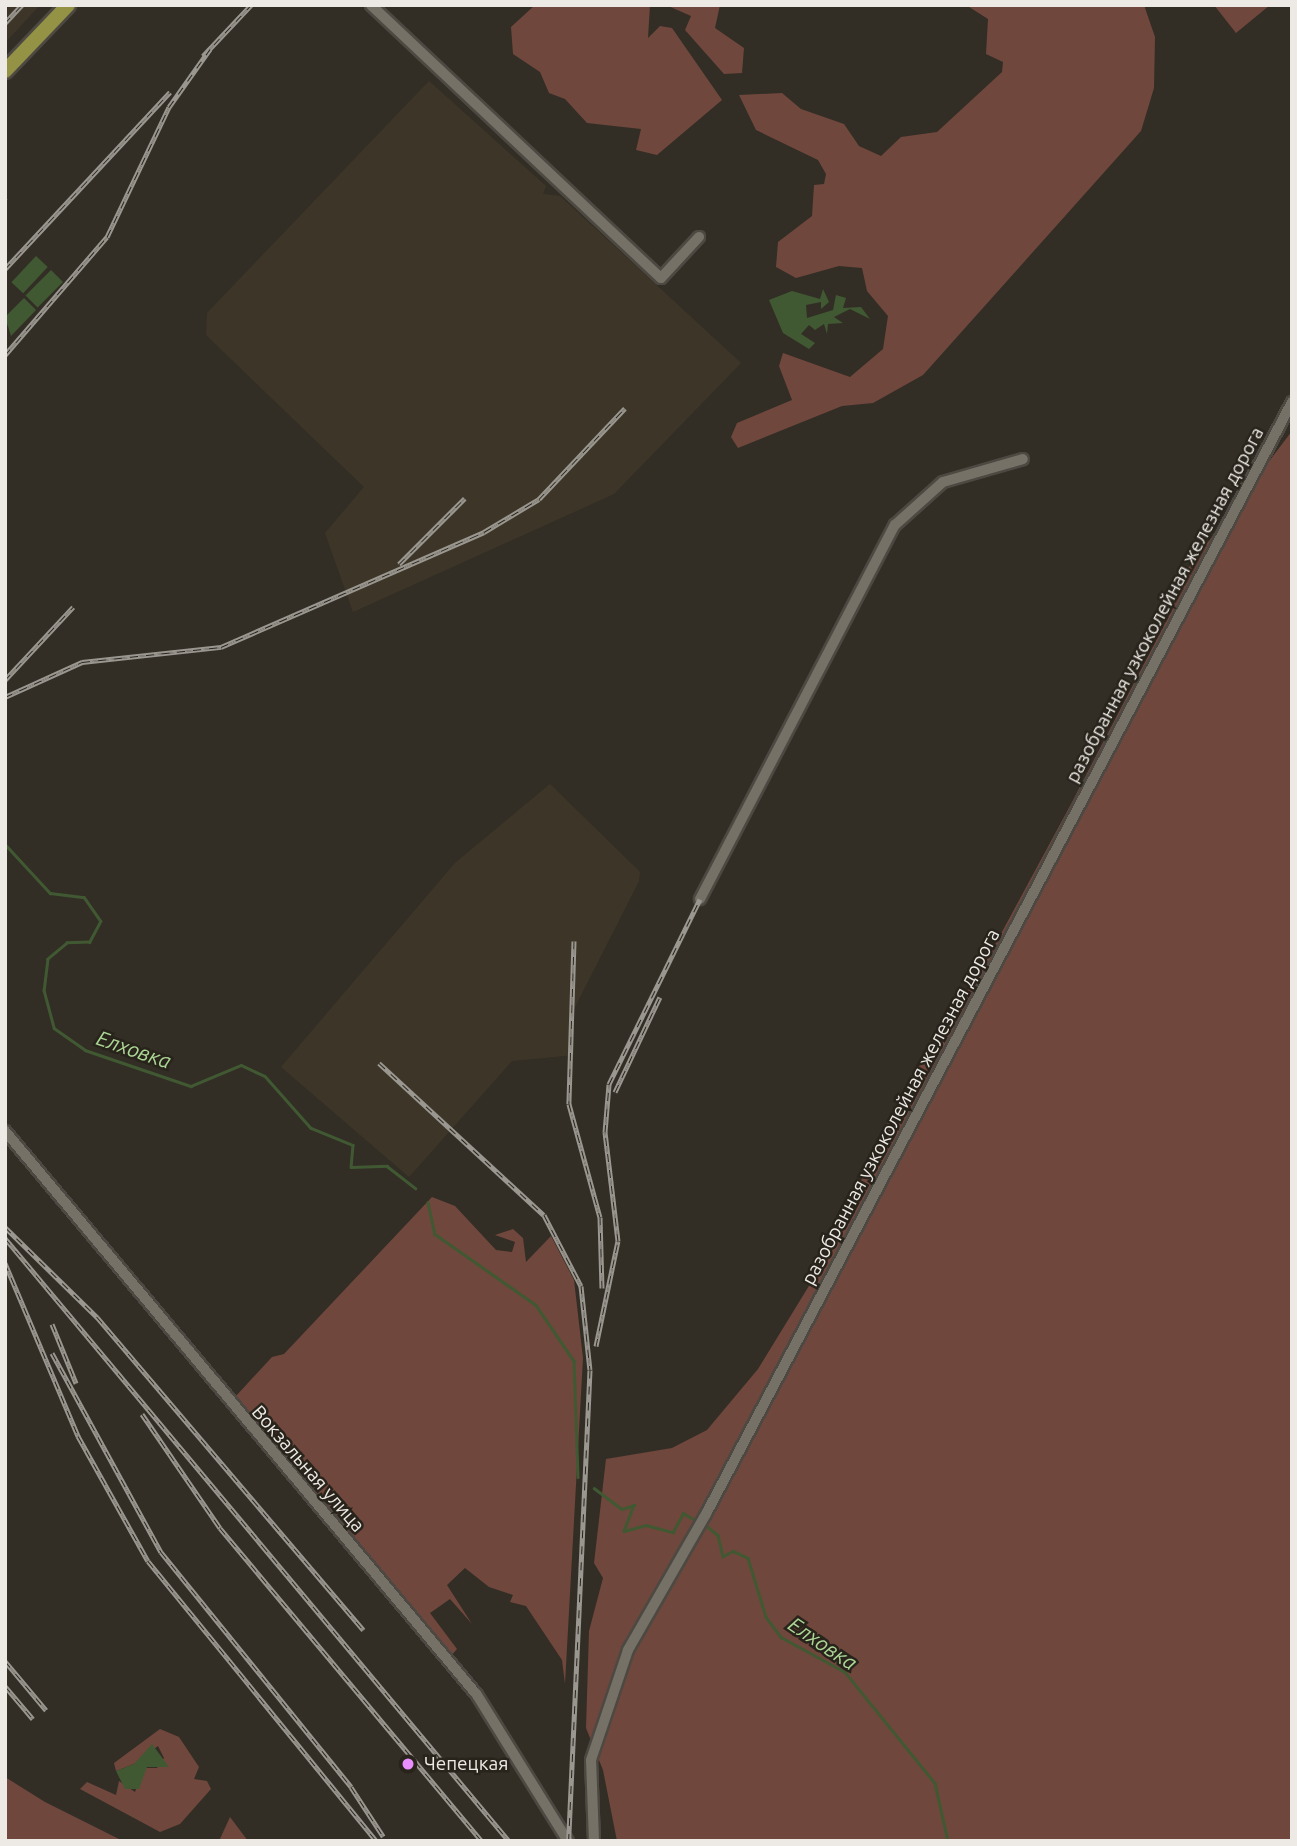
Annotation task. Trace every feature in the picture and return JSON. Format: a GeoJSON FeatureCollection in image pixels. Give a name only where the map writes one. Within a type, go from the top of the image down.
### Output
{"type":"FeatureCollection","features":[{"type":"Feature","properties":{"kind":"main road"},"geometry":{"type":"LineString","coordinates":[[5,71],[68,5]]}},
{"type":"Feature","properties":{"kind":"street"},"geometry":{"type":"LineString","coordinates":[[371,5],[661,278],[699,237]]}},
{"type":"Feature","properties":{"kind":"street","name":"разобранная узкоколейная железная дорога"},"geometry":{"type":"LineString","coordinates":[[594,1841],[589,1785],[597,1726],[628,1650],[706,1514],[1292,402]]}},
{"type":"Feature","properties":{"kind":"street"},"geometry":{"type":"LineString","coordinates":[[700,899],[895,525],[943,482],[1023,459]]}},
{"type":"Feature","properties":{"kind":"street","name":"Вокзальная улица"},"geometry":{"type":"LineString","coordinates":[[5,1131],[477,1695],[568,1841]]}},
{"type":"Feature","properties":{"kind":"shaded area"},"geometry":{"type":"Polygon","coordinates":[[[5,5],[40,5],[5,43],[5,5]]]}},
{"type":"Feature","properties":{"kind":"shaded area"},"geometry":{"type":"Polygon","coordinates":[[[535,5],[650,5],[648,38],[660,26],[672,28],[722,100],[657,155],[636,150],[641,129],[587,123],[565,99],[549,93],[540,72],[513,54],[511,27],[535,5]]]}},
{"type":"Feature","properties":{"kind":"shaded area"},"geometry":{"type":"Polygon","coordinates":[[[666,5],[720,5],[715,28],[744,48],[742,73],[724,74],[685,30],[691,16],[666,5]]]}},
{"type":"Feature","properties":{"kind":"shaded area"},"geometry":{"type":"Polygon","coordinates":[[[966,5],[1144,5],[1155,37],[1154,88],[1141,131],[923,375],[873,403],[842,406],[738,448],[731,437],[737,423],[792,400],[779,366],[783,353],[850,377],[883,349],[888,316],[867,291],[862,268],[839,266],[796,278],[776,267],[778,242],[812,216],[814,185],[824,184],[826,174],[818,160],[756,130],[739,95],[782,93],[801,109],[844,124],[859,146],[881,156],[901,137],[937,132],[1002,72],[1003,62],[986,54],[988,19],[966,5]]]}},
{"type":"Feature","properties":{"kind":"shaded area"},"geometry":{"type":"Polygon","coordinates":[[[1214,5],[1270,5],[1236,33],[1214,5]]]}},
{"type":"Feature","properties":{"kind":"shaded area"},"geometry":{"type":"Polygon","coordinates":[[[429,81],[546,186],[543,194],[560,196],[741,363],[614,494],[353,612],[325,533],[364,487],[206,335],[207,313],[429,81]]]}},
{"type":"Feature","properties":{"kind":"shaded area"},"geometry":{"type":"Polygon","coordinates":[[[36,256],[48,267],[23,293],[11,282],[36,256]]]}},
{"type":"Feature","properties":{"kind":"shaded area"},"geometry":{"type":"Polygon","coordinates":[[[51,270],[63,282],[38,307],[26,295],[51,270]]]}},
{"type":"Feature","properties":{"kind":"shaded area"},"geometry":{"type":"Polygon","coordinates":[[[823,289],[829,302],[821,309],[821,302],[806,305],[807,318],[833,310],[836,295],[846,298],[843,308],[861,307],[870,319],[850,309],[834,317],[843,323],[828,324],[827,334],[824,324],[815,330],[809,325],[801,334],[815,343],[809,349],[783,333],[769,300],[792,291],[820,299],[823,289]]]}},
{"type":"Feature","properties":{"kind":"shaded area"},"geometry":{"type":"Polygon","coordinates":[[[24,298],[36,310],[11,336],[5,317],[24,298]]]}},
{"type":"Feature","properties":{"kind":"shaded area"},"geometry":{"type":"Polygon","coordinates":[[[1292,431],[1292,1841],[617,1841],[603,1770],[586,1728],[589,1631],[603,1578],[594,1563],[606,1459],[672,1448],[707,1430],[758,1369],[823,1263],[900,1096],[989,956],[1071,804],[1172,610],[1183,575],[1292,431]]]}},
{"type":"Feature","properties":{"kind":"shaded area"},"geometry":{"type":"Polygon","coordinates":[[[550,784],[640,872],[639,881],[574,1009],[574,1055],[512,1061],[409,1177],[281,1067],[455,863],[550,784]]]}},
{"type":"Feature","properties":{"kind":"shaded area"},"geometry":{"type":"Polygon","coordinates":[[[432,1197],[455,1206],[496,1250],[512,1252],[515,1242],[495,1235],[513,1229],[523,1238],[526,1262],[551,1236],[574,1280],[583,1358],[565,1684],[562,1660],[526,1606],[510,1602],[513,1595],[489,1587],[465,1568],[447,1585],[472,1624],[450,1599],[430,1613],[457,1649],[451,1656],[236,1396],[272,1357],[284,1354],[432,1197]]]}},
{"type":"Feature","properties":{"kind":"shaded area"},"geometry":{"type":"Polygon","coordinates":[[[160,1729],[179,1737],[199,1767],[194,1779],[207,1781],[211,1789],[180,1824],[160,1832],[80,1789],[87,1782],[116,1795],[119,1781],[135,1792],[144,1768],[157,1768],[164,1758],[158,1746],[134,1764],[116,1771],[114,1763],[160,1729]]]}},
{"type":"Feature","properties":{"kind":"shaded area"},"geometry":{"type":"Polygon","coordinates":[[[152,1744],[169,1767],[147,1767],[139,1789],[125,1789],[116,1771],[134,1764],[152,1744]]]}},
{"type":"Feature","properties":{"kind":"shaded area"},"geometry":{"type":"Polygon","coordinates":[[[5,1777],[45,1802],[123,1841],[5,1841],[5,1777]]]}},
{"type":"Feature","properties":{"kind":"shaded area"},"geometry":{"type":"Polygon","coordinates":[[[230,1817],[248,1841],[219,1841],[230,1817]]]}},
{"type":"Feature","properties":{"kind":"waterway","name":"Елховка"},"geometry":{"type":"LineString","coordinates":[[5,844],[50,893],[84,897],[101,921],[90,942],[67,943],[48,959],[44,990],[54,1028],[85,1050],[191,1086],[241,1065],[265,1076],[311,1128],[353,1145],[351,1167],[387,1166],[415,1188]]}},
{"type":"Feature","properties":{"kind":"waterway","name":"Елховка"},"geometry":{"type":"LineString","coordinates":[[428,1202],[435,1234],[536,1305],[574,1361],[578,1477]]}},
{"type":"Feature","properties":{"kind":"waterway","name":"Елховка"},"geometry":{"type":"LineString","coordinates":[[594,1488],[622,1509],[634,1505],[624,1531],[646,1525],[673,1532],[683,1513],[697,1521]]}},
{"type":"Feature","properties":{"kind":"waterway","name":"Елховка"},"geometry":{"type":"LineString","coordinates":[[703,1523],[718,1535],[723,1556],[733,1551],[748,1558],[766,1617],[781,1637],[845,1672],[935,1783],[948,1841]]}},
{"type":"Feature","properties":{"kind":"railway"},"geometry":{"type":"LineString","coordinates":[[5,23],[22,5]]}},
{"type":"Feature","properties":{"kind":"railway"},"geometry":{"type":"LineString","coordinates":[[203,56],[251,5]]}},
{"type":"Feature","properties":{"kind":"railway"},"geometry":{"type":"LineString","coordinates":[[5,355],[107,237],[169,107],[210,49]]}},
{"type":"Feature","properties":{"kind":"railway"},"geometry":{"type":"LineString","coordinates":[[5,269],[170,92]]}},
{"type":"Feature","properties":{"kind":"railway"},"geometry":{"type":"LineString","coordinates":[[5,697],[82,662],[221,647],[484,532],[539,499],[625,408]]}},
{"type":"Feature","properties":{"kind":"railway"},"geometry":{"type":"LineString","coordinates":[[399,564],[465,498]]}},
{"type":"Feature","properties":{"kind":"railway"},"geometry":{"type":"LineString","coordinates":[[5,680],[73,607]]}},
{"type":"Feature","properties":{"kind":"railway"},"geometry":{"type":"LineString","coordinates":[[596,1346],[618,1241],[605,1132],[609,1084],[700,899]]}},
{"type":"Feature","properties":{"kind":"railway"},"geometry":{"type":"LineString","coordinates":[[574,941],[569,1104],[600,1217],[602,1288]]}},
{"type":"Feature","properties":{"kind":"railway"},"geometry":{"type":"LineString","coordinates":[[615,1092],[660,997]]}},
{"type":"Feature","properties":{"kind":"railway"},"geometry":{"type":"LineString","coordinates":[[379,1063],[544,1215],[581,1286],[590,1370],[569,1841]]}},
{"type":"Feature","properties":{"kind":"railway"},"geometry":{"type":"LineString","coordinates":[[5,1227],[97,1317],[363,1630]]}},
{"type":"Feature","properties":{"kind":"railway"},"geometry":{"type":"LineString","coordinates":[[5,1238],[509,1841]]}},
{"type":"Feature","properties":{"kind":"railway"},"geometry":{"type":"LineString","coordinates":[[5,1263],[78,1436],[148,1561],[376,1841]]}},
{"type":"Feature","properties":{"kind":"railway"},"geometry":{"type":"LineString","coordinates":[[52,1324],[76,1383]]}},
{"type":"Feature","properties":{"kind":"railway"},"geometry":{"type":"LineString","coordinates":[[52,1353],[161,1552],[351,1787],[383,1836]]}},
{"type":"Feature","properties":{"kind":"railway"},"geometry":{"type":"LineString","coordinates":[[142,1414],[220,1528],[482,1841]]}},
{"type":"Feature","properties":{"kind":"railway"},"geometry":{"type":"LineString","coordinates":[[5,1661],[46,1710]]}},
{"type":"Feature","properties":{"kind":"railway"},"geometry":{"type":"LineString","coordinates":[[5,1686],[33,1719]]}},
{"type":"Feature","properties":{"kind":"place","name":"Чепецкая"},"geometry":{"type":"Point","coordinates":[408,1764]}}]}
